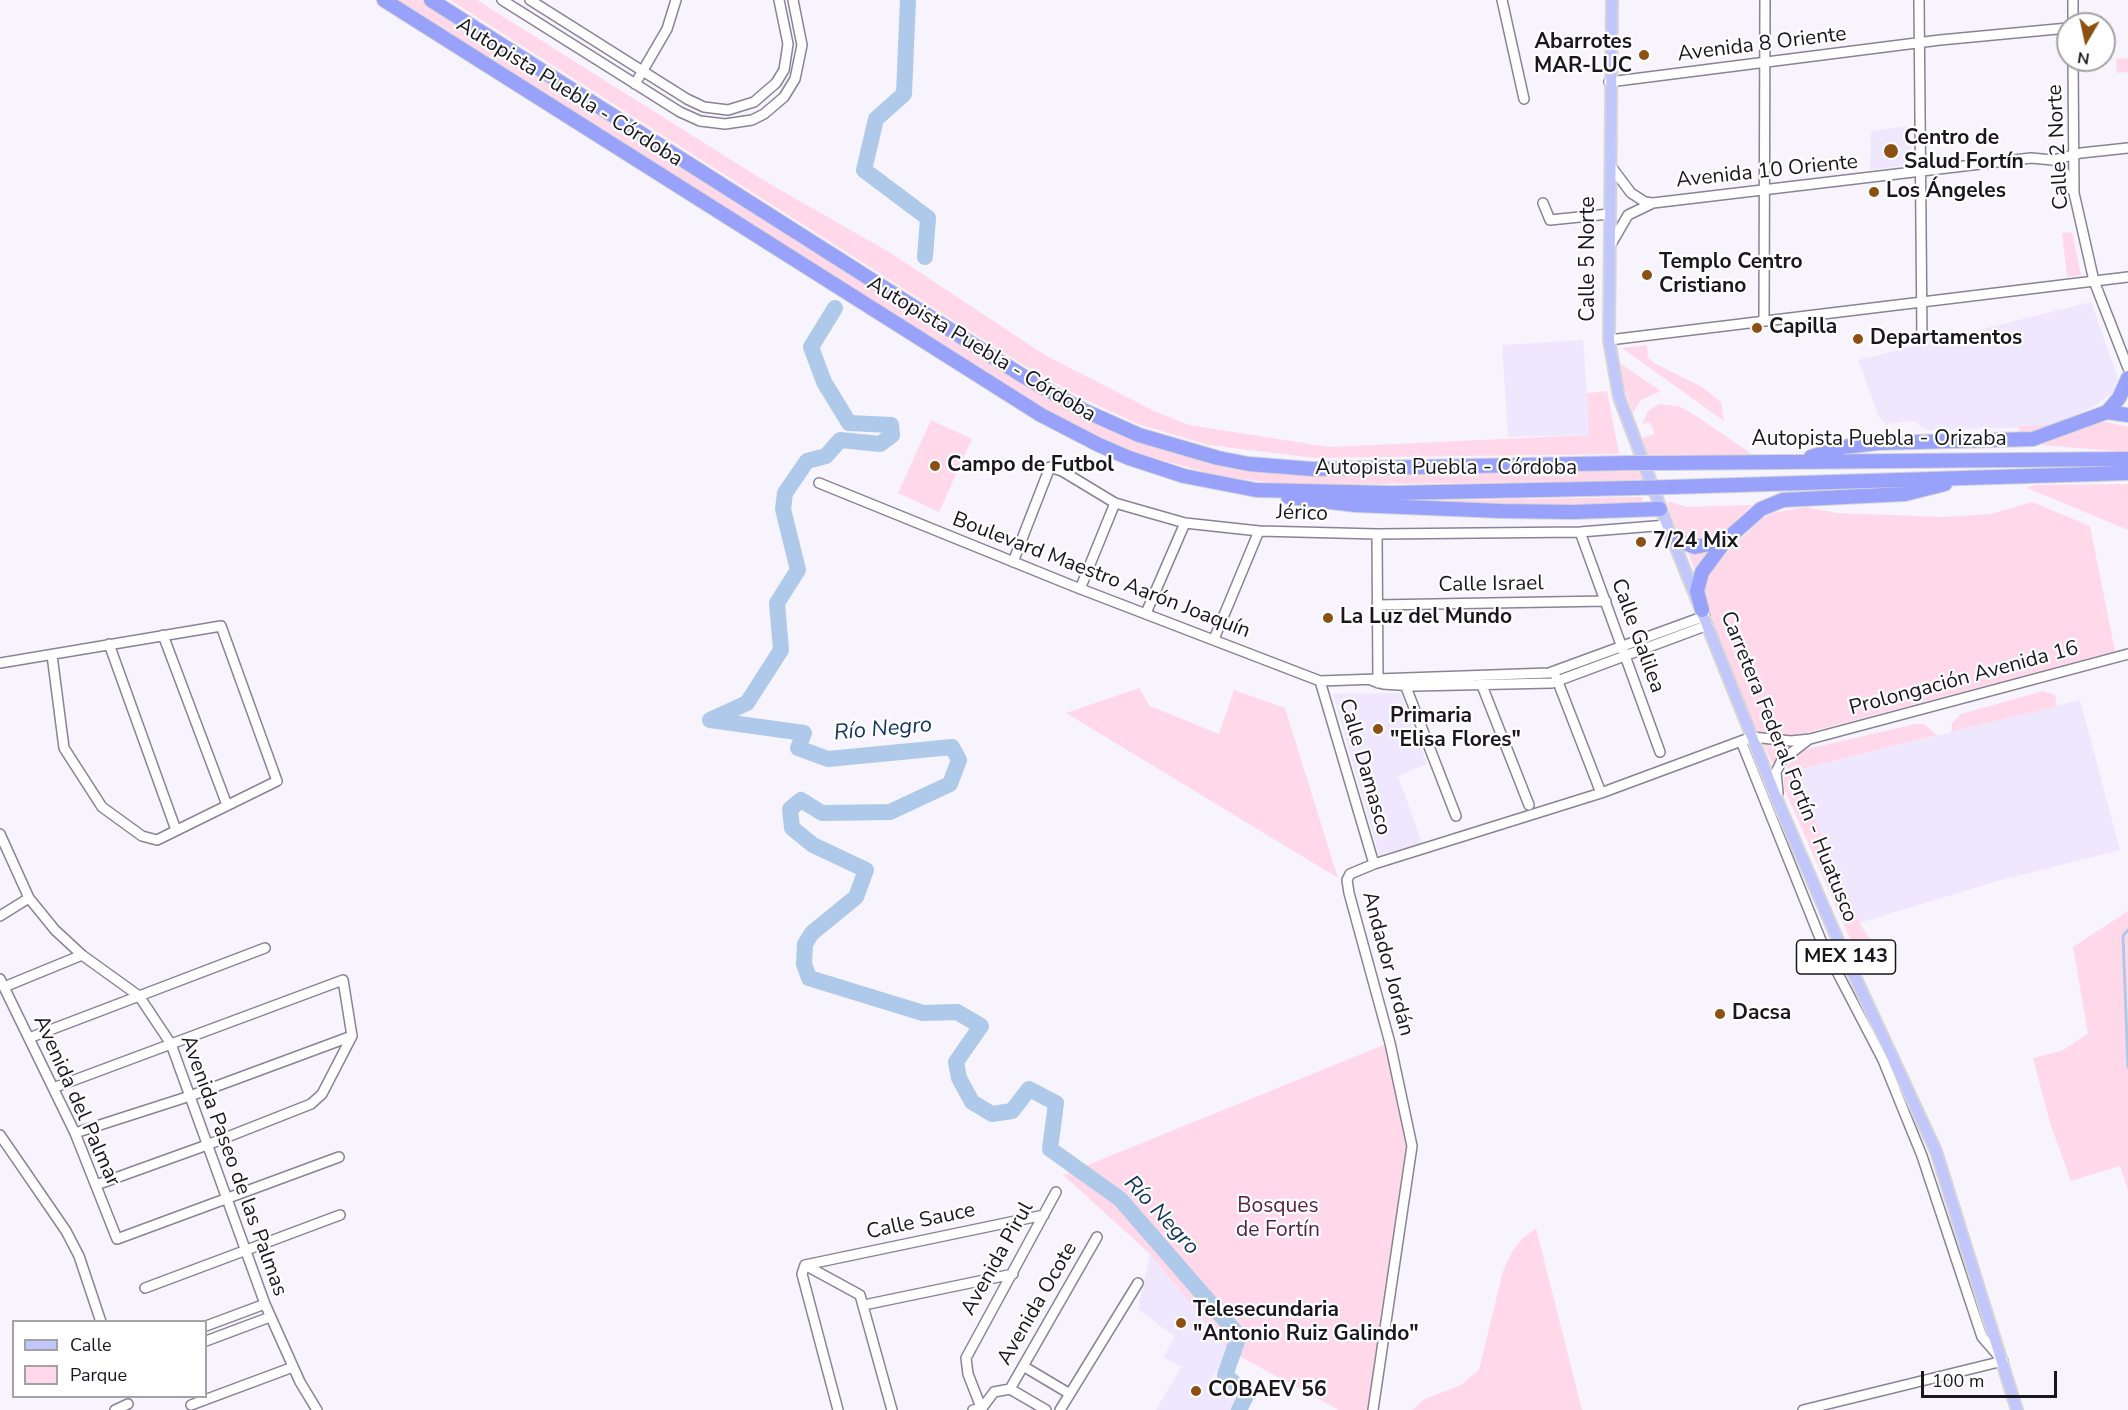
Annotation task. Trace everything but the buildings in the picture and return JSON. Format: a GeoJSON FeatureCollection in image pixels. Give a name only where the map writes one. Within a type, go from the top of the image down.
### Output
{"type":"FeatureCollection","features":[{"type":"Feature","properties":{"kind":"highway","name":"Autopista Puebla - Córdoba"},"geometry":{"type":"LineString","coordinates":[[384,0],[1041,415],[1099,446],[1129,458],[1184,476],[1256,490],[1392,493],[1634,488]]}},
{"type":"Feature","properties":{"kind":"highway","name":"Autopista Puebla - Córdoba"},"geometry":{"type":"LineString","coordinates":[[431,0],[1023,376],[1083,410],[1139,435],[1218,458],[1249,464],[1312,469],[1629,463]]}},
{"type":"Feature","properties":{"kind":"highway"},"geometry":{"type":"LineString","coordinates":[[1798,462],[1843,447],[1878,442],[2033,440],[2107,412],[2119,398],[2128,378]]}},
{"type":"Feature","properties":{"kind":"highway"},"geometry":{"type":"LineString","coordinates":[[2107,412],[2128,415]]}},
{"type":"Feature","properties":{"kind":"highway","name":"Autopista Puebla - Orizaba"},"geometry":{"type":"LineString","coordinates":[[1629,463],[2128,459]]}},
{"type":"Feature","properties":{"kind":"highway","name":"Autopista Puebla - Orizaba"},"geometry":{"type":"LineString","coordinates":[[1634,488],[2128,473]]}},
{"type":"Feature","properties":{"kind":"highway"},"geometry":{"type":"LineString","coordinates":[[1705,617],[1697,591],[1702,572],[1726,540],[1753,514],[1783,500],[1905,494],[1964,478]]}},
{"type":"Feature","properties":{"kind":"highway"},"geometry":{"type":"LineString","coordinates":[[1256,490],[1309,501],[1356,505],[1573,512],[1660,509]]}},
{"type":"Feature","properties":{"kind":"highway"},"geometry":{"type":"LineString","coordinates":[[1669,532],[1695,547],[1714,545],[1726,540]]}},
{"type":"Feature","properties":{"kind":"main road","name":"Calle 5 Norte"},"geometry":{"type":"LineString","coordinates":[[1612,0],[1609,82],[1609,340],[1618,397],[1660,509]]}},
{"type":"Feature","properties":{"kind":"main road","name":"Carretera Federal Fortín - Huatusco"},"geometry":{"type":"LineString","coordinates":[[1660,509],[1781,808],[1837,938],[1936,1151],[2017,1410]]}},
{"type":"Feature","properties":{"kind":"street"},"geometry":{"type":"LineString","coordinates":[[502,0],[680,112],[700,121],[724,124],[752,120],[764,114],[784,97],[799,67],[802,45],[793,0]]}},
{"type":"Feature","properties":{"kind":"street"},"geometry":{"type":"LineString","coordinates":[[530,0],[542,3],[687,99],[704,107],[728,110],[754,102],[777,82],[784,70],[788,44],[779,0]]}},
{"type":"Feature","properties":{"kind":"street"},"geometry":{"type":"LineString","coordinates":[[635,84],[667,28],[676,0]]}},
{"type":"Feature","properties":{"kind":"street"},"geometry":{"type":"LineString","coordinates":[[1502,0],[1524,99]]}},
{"type":"Feature","properties":{"kind":"street"},"geometry":{"type":"LineString","coordinates":[[1764,320],[1765,0]]}},
{"type":"Feature","properties":{"kind":"street"},"geometry":{"type":"LineString","coordinates":[[1919,0],[1922,339]]}},
{"type":"Feature","properties":{"kind":"street"},"geometry":{"type":"LineString","coordinates":[[532,19],[542,3]]}},
{"type":"Feature","properties":{"kind":"street","name":"Avenida 8 Oriente"},"geometry":{"type":"LineString","coordinates":[[1609,82],[1765,61],[2056,29]]}},
{"type":"Feature","properties":{"kind":"street","name":"Calle 2 Norte"},"geometry":{"type":"LineString","coordinates":[[2073,72],[2074,193],[2094,281],[2128,368]]}},
{"type":"Feature","properties":{"kind":"street","name":"Avenida 10 Oriente"},"geometry":{"type":"LineString","coordinates":[[1653,203],[1764,192],[2031,158],[2053,160],[2128,148]]}},
{"type":"Feature","properties":{"kind":"street"},"geometry":{"type":"LineString","coordinates":[[2053,160],[2066,173],[2074,193]]}},
{"type":"Feature","properties":{"kind":"street"},"geometry":{"type":"LineString","coordinates":[[1609,165],[1631,193],[1645,202],[1653,203]]}},
{"type":"Feature","properties":{"kind":"street"},"geometry":{"type":"LineString","coordinates":[[1543,203],[1550,220],[1609,214]]}},
{"type":"Feature","properties":{"kind":"street"},"geometry":{"type":"LineString","coordinates":[[1609,248],[1628,215],[1653,203]]}},
{"type":"Feature","properties":{"kind":"street"},"geometry":{"type":"LineString","coordinates":[[1609,340],[2128,277]]}},
{"type":"Feature","properties":{"kind":"street","name":"Jérico"},"geometry":{"type":"LineString","coordinates":[[1013,562],[1050,467],[1115,503],[1185,523],[1259,531],[1377,534],[1669,532]]}},
{"type":"Feature","properties":{"kind":"street","name":"Boulevard Maestro Aarón Joaquín"},"geometry":{"type":"LineString","coordinates":[[819,483],[1080,589],[1320,681],[1404,681],[1482,685],[1556,677],[1623,652],[1705,617]]}},
{"type":"Feature","properties":{"kind":"street"},"geometry":{"type":"LineString","coordinates":[[1080,589],[1115,503]]}},
{"type":"Feature","properties":{"kind":"street"},"geometry":{"type":"LineString","coordinates":[[1146,614],[1185,523]]}},
{"type":"Feature","properties":{"kind":"street"},"geometry":{"type":"LineString","coordinates":[[1214,639],[1259,531]]}},
{"type":"Feature","properties":{"kind":"street","name":"Calle Galilea"},"geometry":{"type":"LineString","coordinates":[[1580,532],[1660,752]]}},
{"type":"Feature","properties":{"kind":"street"},"geometry":{"type":"LineString","coordinates":[[1376,681],[1377,534]]}},
{"type":"Feature","properties":{"kind":"street","name":"Calle Israel"},"geometry":{"type":"LineString","coordinates":[[1377,604],[1606,601]]}},
{"type":"Feature","properties":{"kind":"street"},"geometry":{"type":"LineString","coordinates":[[0,663],[221,626],[277,781],[157,840],[142,836],[102,807],[64,748],[52,655]]}},
{"type":"Feature","properties":{"kind":"street"},"geometry":{"type":"LineString","coordinates":[[163,634],[227,805]]}},
{"type":"Feature","properties":{"kind":"street"},"geometry":{"type":"LineString","coordinates":[[109,644],[176,830]]}},
{"type":"Feature","properties":{"kind":"street","name":"Prolongación Avenida 16"},"geometry":{"type":"LineString","coordinates":[[1810,739],[2128,654]]}},
{"type":"Feature","properties":{"kind":"street"},"geometry":{"type":"LineString","coordinates":[[1478,675],[1528,805]]}},
{"type":"Feature","properties":{"kind":"street","name":"Boulevard Maestro Aarón Joaquín"},"geometry":{"type":"LineString","coordinates":[[1404,681],[1478,675],[1556,677]]}},
{"type":"Feature","properties":{"kind":"street"},"geometry":{"type":"LineString","coordinates":[[1556,677],[1601,793]]}},
{"type":"Feature","properties":{"kind":"street","name":"Calle Damasco"},"geometry":{"type":"LineString","coordinates":[[1320,681],[1374,864]]}},
{"type":"Feature","properties":{"kind":"street"},"geometry":{"type":"LineString","coordinates":[[1404,681],[1456,816]]}},
{"type":"Feature","properties":{"kind":"street"},"geometry":{"type":"LineString","coordinates":[[1752,737],[1791,741],[1810,739]]}},
{"type":"Feature","properties":{"kind":"street","name":"Andador Jordán"},"geometry":{"type":"LineString","coordinates":[[1373,1410],[1412,1146],[1390,1043],[1347,884],[1350,874],[1374,864],[1601,793],[1752,737]]}},
{"type":"Feature","properties":{"kind":"street"},"geometry":{"type":"LineString","coordinates":[[1781,808],[1776,772],[1792,750],[1810,739]]}},
{"type":"Feature","properties":{"kind":"street"},"geometry":{"type":"LineString","coordinates":[[1741,741],[1822,943],[1883,1060],[1922,1156],[1982,1338],[2003,1361],[1803,1410]]}},
{"type":"Feature","properties":{"kind":"street","name":"Avenida Paseo de las Palmas"},"geometry":{"type":"LineString","coordinates":[[0,834],[29,898],[55,930],[82,955],[139,996],[171,1044],[244,1251],[270,1317],[293,1367],[317,1410]]}},
{"type":"Feature","properties":{"kind":"street"},"geometry":{"type":"LineString","coordinates":[[0,916],[29,898]]}},
{"type":"Feature","properties":{"kind":"street"},"geometry":{"type":"LineString","coordinates":[[29,1038],[265,948]]}},
{"type":"Feature","properties":{"kind":"street"},"geometry":{"type":"LineString","coordinates":[[2,983],[82,955]]}},
{"type":"Feature","properties":{"kind":"street"},"geometry":{"type":"LineString","coordinates":[[53,1088],[343,980],[352,1036],[322,1094],[311,1104],[96,1185]]}},
{"type":"Feature","properties":{"kind":"street","name":"Avenida del Palmar"},"geometry":{"type":"LineString","coordinates":[[2,983],[75,1133],[117,1239],[226,1200]]}},
{"type":"Feature","properties":{"kind":"street"},"geometry":{"type":"LineString","coordinates":[[75,1133],[189,1096],[352,1036]]}},
{"type":"Feature","properties":{"kind":"street"},"geometry":{"type":"LineString","coordinates":[[0,1135],[66,1231],[79,1256],[100,1320]]}},
{"type":"Feature","properties":{"kind":"street"},"geometry":{"type":"LineString","coordinates":[[226,1200],[339,1157]]}},
{"type":"Feature","properties":{"kind":"street","name":"Avenida Pirul"},"geometry":{"type":"LineString","coordinates":[[979,1409],[966,1358],[1056,1192]]}},
{"type":"Feature","properties":{"kind":"street"},"geometry":{"type":"LineString","coordinates":[[145,1288],[340,1215]]}},
{"type":"Feature","properties":{"kind":"street","name":"Calle Sauce"},"geometry":{"type":"LineString","coordinates":[[805,1265],[1044,1215]]}},
{"type":"Feature","properties":{"kind":"street","name":"Avenida Ocote"},"geometry":{"type":"LineString","coordinates":[[1010,1389],[1097,1237]]}},
{"type":"Feature","properties":{"kind":"street"},"geometry":{"type":"LineString","coordinates":[[838,1410],[801,1274],[805,1265],[860,1295],[892,1410]]}},
{"type":"Feature","properties":{"kind":"street"},"geometry":{"type":"LineString","coordinates":[[864,1305],[1013,1274]]}},
{"type":"Feature","properties":{"kind":"street"},"geometry":{"type":"LineString","coordinates":[[1060,1410],[1138,1282]]}},
{"type":"Feature","properties":{"kind":"street"},"geometry":{"type":"LineString","coordinates":[[207,1326],[265,1304]]}},
{"type":"Feature","properties":{"kind":"street"},"geometry":{"type":"LineString","coordinates":[[207,1341],[270,1317]]}},
{"type":"Feature","properties":{"kind":"street"},"geometry":{"type":"LineString","coordinates":[[1023,1366],[1070,1394]]}},
{"type":"Feature","properties":{"kind":"street"},"geometry":{"type":"LineString","coordinates":[[207,1398],[293,1367]]}},
{"type":"Feature","properties":{"kind":"street"},"geometry":{"type":"LineString","coordinates":[[979,1409],[994,1392],[1010,1389],[1046,1410]]}},
{"type":"Feature","properties":{"kind":"street"},"geometry":{"type":"LineString","coordinates":[[190,1404],[207,1398]]}},
{"type":"Feature","properties":{"kind":"street"},"geometry":{"type":"LineString","coordinates":[[115,1410],[128,1404]]}},
{"type":"Feature","properties":{"kind":"shaded area","name":"Centro de Salud Fortín"},"geometry":{"type":"Polygon","coordinates":[[[1911,126],[1911,165],[1870,170],[1871,131],[1911,126]]]}},
{"type":"Feature","properties":{"kind":"shaded area"},"geometry":{"type":"Polygon","coordinates":[[[2091,302],[2118,378],[2112,393],[2096,405],[2052,427],[1925,430],[1914,421],[1886,424],[1879,417],[1858,360],[2091,302]]]}},
{"type":"Feature","properties":{"kind":"shaded area"},"geometry":{"type":"Polygon","coordinates":[[[1583,340],[1590,435],[1508,437],[1502,345],[1583,340]]]}},
{"type":"Feature","properties":{"kind":"shaded area","name":"Primaria \"Elisa Flores\""},"geometry":{"type":"Polygon","coordinates":[[[1400,693],[1427,764],[1398,776],[1422,843],[1379,855],[1333,694],[1400,693]]]}},
{"type":"Feature","properties":{"kind":"shaded area"},"geometry":{"type":"Polygon","coordinates":[[[2080,700],[2120,850],[2001,880],[1859,923],[1794,771],[2080,700]]]}},
{"type":"Feature","properties":{"kind":"shaded area","name":"Telesecundaria \"Antonio Ruiz Galindo\""},"geometry":{"type":"Polygon","coordinates":[[[1150,1254],[1228,1350],[1210,1383],[1241,1399],[1235,1410],[1156,1410],[1181,1367],[1163,1357],[1175,1337],[1138,1309],[1150,1254]]]}},
{"type":"Feature","properties":{"kind":"green space"},"geometry":{"type":"Polygon","coordinates":[[[395,0],[421,0],[1058,404],[1095,424],[1138,441],[1222,466],[1290,474],[1641,470],[1645,481],[1289,485],[1219,476],[1133,452],[1050,414],[395,0]]]}},
{"type":"Feature","properties":{"kind":"green space"},"geometry":{"type":"Polygon","coordinates":[[[450,0],[477,0],[763,180],[889,252],[1045,355],[1154,411],[1189,425],[1329,447],[1589,435],[1587,393],[1607,391],[1619,454],[1314,458],[1208,445],[1138,424],[1088,401],[1025,366],[450,0]]]}},
{"type":"Feature","properties":{"kind":"green space"},"geometry":{"type":"Polygon","coordinates":[[[2128,58],[2128,72],[2117,73],[2116,59],[2128,58]]]}},
{"type":"Feature","properties":{"kind":"green space"},"geometry":{"type":"Polygon","coordinates":[[[2072,232],[2081,275],[2067,277],[2062,233],[2072,232]]]}},
{"type":"Feature","properties":{"kind":"green space"},"geometry":{"type":"Polygon","coordinates":[[[1647,345],[1648,358],[1654,363],[1702,387],[1721,402],[1724,421],[1622,348],[1647,345]]]}},
{"type":"Feature","properties":{"kind":"green space"},"geometry":{"type":"Polygon","coordinates":[[[1621,364],[1661,391],[1641,400],[1633,413],[1623,384],[1621,364]]]}},
{"type":"Feature","properties":{"kind":"green space"},"geometry":{"type":"Polygon","coordinates":[[[1659,404],[1678,406],[1690,412],[1752,454],[1649,457],[1642,438],[1655,434],[1650,422],[1642,424],[1648,411],[1659,404]]]}},
{"type":"Feature","properties":{"kind":"green space","name":"Campo de Futbol"},"geometry":{"type":"Polygon","coordinates":[[[931,420],[972,439],[939,512],[898,493],[931,420]]]}},
{"type":"Feature","properties":{"kind":"green space"},"geometry":{"type":"Polygon","coordinates":[[[2102,421],[2128,427],[2128,452],[2041,445],[2102,421]]]}},
{"type":"Feature","properties":{"kind":"green space"},"geometry":{"type":"Polygon","coordinates":[[[2052,425],[2052,427],[2019,436],[2019,426],[2052,425]]]}},
{"type":"Feature","properties":{"kind":"green space"},"geometry":{"type":"Polygon","coordinates":[[[2128,484],[2128,530],[2027,488],[2034,485],[2128,484]]]}},
{"type":"Feature","properties":{"kind":"green space"},"geometry":{"type":"Polygon","coordinates":[[[1642,497],[1643,501],[1636,504],[1506,506],[1401,501],[1642,497]]]}},
{"type":"Feature","properties":{"kind":"green space"},"geometry":{"type":"Polygon","coordinates":[[[2032,502],[2090,526],[2115,651],[1802,734],[1771,737],[1759,733],[1750,723],[1705,598],[1704,585],[1706,576],[1716,562],[1763,518],[1773,513],[1805,507],[1837,513],[1944,517],[1991,514],[2032,502]]]}},
{"type":"Feature","properties":{"kind":"green space"},"geometry":{"type":"Polygon","coordinates":[[[1667,503],[1687,507],[1752,505],[1723,533],[1704,542],[1679,537],[1667,503]]]}},
{"type":"Feature","properties":{"kind":"green space"},"geometry":{"type":"Polygon","coordinates":[[[1687,550],[1704,552],[1709,552],[1695,570],[1687,550]]]}},
{"type":"Feature","properties":{"kind":"green space"},"geometry":{"type":"Polygon","coordinates":[[[1139,688],[1150,706],[1219,734],[1234,690],[1285,708],[1338,878],[1066,713],[1139,688]]]}},
{"type":"Feature","properties":{"kind":"green space"},"geometry":{"type":"Polygon","coordinates":[[[2043,691],[2055,695],[2057,706],[1951,732],[1952,723],[1961,714],[2043,691]]]}},
{"type":"Feature","properties":{"kind":"green space"},"geometry":{"type":"Polygon","coordinates":[[[1915,724],[1924,724],[1937,735],[1794,771],[1859,922],[1871,941],[1856,952],[1784,788],[1784,773],[1794,755],[1803,750],[1915,724]]]}},
{"type":"Feature","properties":{"kind":"green space"},"geometry":{"type":"Polygon","coordinates":[[[1763,744],[1777,745],[1789,746],[1772,764],[1763,744]]]}},
{"type":"Feature","properties":{"kind":"green space"},"geometry":{"type":"Polygon","coordinates":[[[2128,911],[2128,1190],[2120,1166],[2071,1181],[2050,1123],[2033,1058],[2061,1051],[2088,1034],[2073,947],[2128,911]]]}},
{"type":"Feature","properties":{"kind":"green space","name":"Bosques de Fortín"},"geometry":{"type":"Polygon","coordinates":[[[1386,1044],[1412,1146],[1373,1410],[1339,1410],[1228,1350],[1150,1254],[1063,1175],[1386,1044]]]}},
{"type":"Feature","properties":{"kind":"green space"},"geometry":{"type":"Polygon","coordinates":[[[1536,1228],[1582,1410],[1412,1410],[1425,1399],[1461,1385],[1479,1370],[1503,1271],[1512,1252],[1523,1238],[1536,1228]]]}},
{"type":"Feature","properties":{"kind":"waterway","name":"Río Negro"},"geometry":{"type":"LineString","coordinates":[[908,0],[904,94],[876,119],[864,170],[928,218],[925,257]]}},
{"type":"Feature","properties":{"kind":"waterway","name":"Río Negro"},"geometry":{"type":"LineString","coordinates":[[835,308],[811,347],[824,382],[849,423],[891,425],[892,435],[880,444],[840,440],[826,456],[807,461],[785,493],[783,509],[798,570],[777,603],[781,650],[747,703],[710,720],[804,733],[798,748],[828,759],[952,747],[959,760],[950,784],[890,812],[822,813],[801,800],[790,809],[792,828],[813,845],[866,870],[856,897],[812,933],[805,944],[804,964],[809,978],[923,1013],[957,1012],[981,1026],[956,1062],[959,1078],[972,1102],[992,1114],[1012,1111],[1029,1089],[1056,1103],[1050,1149],[1120,1199],[1239,1336],[1225,1375],[1247,1394],[1239,1410]]}},
{"type":"Feature","properties":{"kind":"waterway"},"geometry":{"type":"LineString","coordinates":[[2128,930],[2123,936],[2128,1067]]}},
{"type":"Feature","properties":{"kind":"place","name":"Abarrotes MAR-LUC"},"geometry":{"type":"Point","coordinates":[1644,55]}},
{"type":"Feature","properties":{"kind":"place","name":"Centro de Salud Fortín"},"geometry":{"type":"Point","coordinates":[1891,151]}},
{"type":"Feature","properties":{"kind":"place","name":"Los Ángeles"},"geometry":{"type":"Point","coordinates":[1874,192]}},
{"type":"Feature","properties":{"kind":"place","name":"Templo Centro Cristiano"},"geometry":{"type":"Point","coordinates":[1647,275]}},
{"type":"Feature","properties":{"kind":"place","name":"Capilla"},"geometry":{"type":"Point","coordinates":[1757,328]}},
{"type":"Feature","properties":{"kind":"place","name":"Departamentos"},"geometry":{"type":"Point","coordinates":[1858,339]}},
{"type":"Feature","properties":{"kind":"place","name":"Campo de Futbol"},"geometry":{"type":"Point","coordinates":[935,466]}},
{"type":"Feature","properties":{"kind":"place","name":"7/24 Mix"},"geometry":{"type":"Point","coordinates":[1641,542]}},
{"type":"Feature","properties":{"kind":"place","name":"La Luz del Mundo"},"geometry":{"type":"Point","coordinates":[1328,618]}},
{"type":"Feature","properties":{"kind":"place","name":"Primaria \"Elisa Flores\""},"geometry":{"type":"Point","coordinates":[1378,729]}},
{"type":"Feature","properties":{"kind":"place","name":"Dacsa"},"geometry":{"type":"Point","coordinates":[1720,1014]}},
{"type":"Feature","properties":{"kind":"place","name":"Telesecundaria \"Antonio Ruiz Galindo\""},"geometry":{"type":"Point","coordinates":[1181,1323]}},
{"type":"Feature","properties":{"kind":"place","name":"COBAEV 56"},"geometry":{"type":"Point","coordinates":[1196,1391]}}]}
